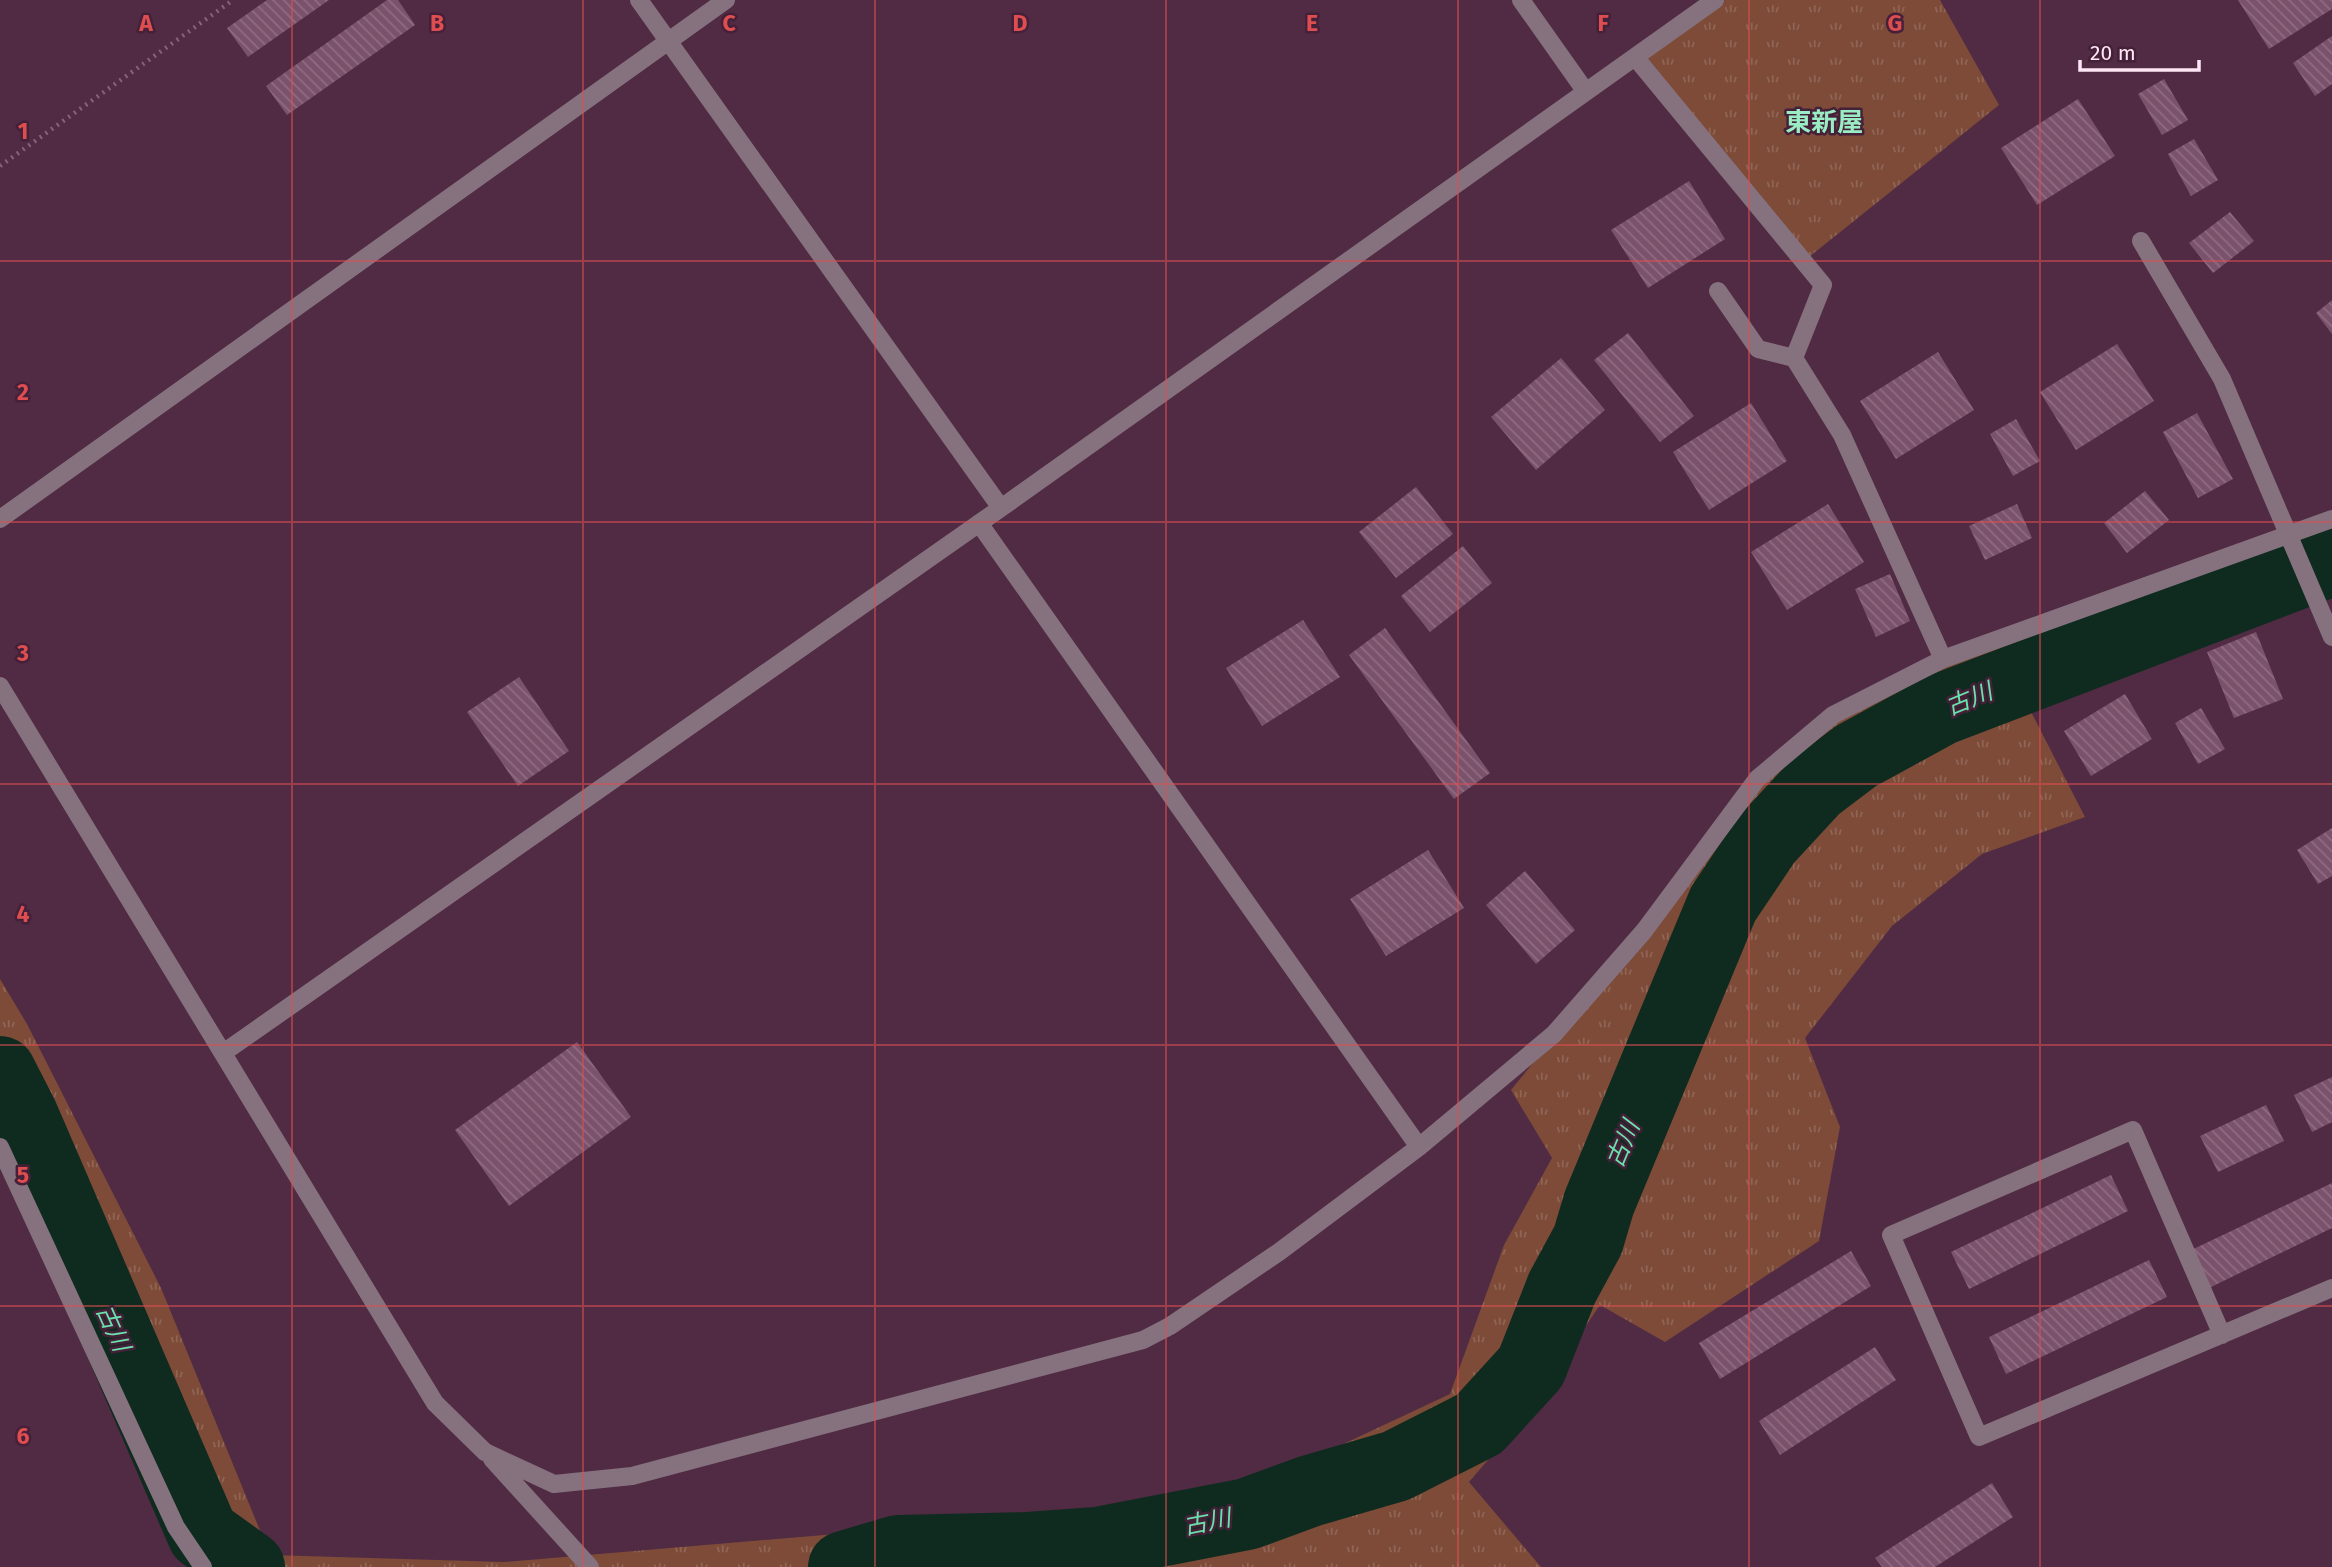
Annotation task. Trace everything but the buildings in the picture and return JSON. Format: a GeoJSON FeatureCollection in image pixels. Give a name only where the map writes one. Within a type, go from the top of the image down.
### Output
{"type":"FeatureCollection","features":[{"type":"Feature","properties":{"kind":"street"},"geometry":{"type":"LineString","coordinates":[[639,0],[1001,508]]}},
{"type":"Feature","properties":{"kind":"street"},"geometry":{"type":"LineString","coordinates":[[0,519],[726,0]]}},
{"type":"Feature","properties":{"kind":"street"},"geometry":{"type":"LineString","coordinates":[[1521,0],[1586,92]]}},
{"type":"Feature","properties":{"kind":"street"},"geometry":{"type":"LineString","coordinates":[[223,1053],[1001,508],[1715,0]]}},
{"type":"Feature","properties":{"kind":"street"},"geometry":{"type":"LineString","coordinates":[[1635,57],[1823,285],[1794,358]]}},
{"type":"Feature","properties":{"kind":"street"},"geometry":{"type":"LineString","coordinates":[[2141,241],[2222,379],[2332,636]]}},
{"type":"Feature","properties":{"kind":"street"},"geometry":{"type":"LineString","coordinates":[[1718,291],[1758,349],[1794,358],[1842,435],[1943,659]]}},
{"type":"Feature","properties":{"kind":"street"},"geometry":{"type":"LineString","coordinates":[[485,1452],[554,1484],[632,1476],[1143,1340],[1170,1326],[1279,1252],[1419,1147],[1554,1034],[1644,931],[1757,779],[1833,715],[1943,659],[2332,519]]}},
{"type":"Feature","properties":{"kind":"street"},"geometry":{"type":"LineString","coordinates":[[979,523],[1419,1147]]}},
{"type":"Feature","properties":{"kind":"street"},"geometry":{"type":"LineString","coordinates":[[0,686],[435,1403],[485,1452],[590,1567]]}},
{"type":"Feature","properties":{"kind":"street"},"geometry":{"type":"LineString","coordinates":[[2222,1335],[2133,1130],[1891,1235],[1979,1437],[2222,1335],[2332,1288]]}},
{"type":"Feature","properties":{"kind":"street"},"geometry":{"type":"LineString","coordinates":[[0,1147],[176,1527],[203,1567]]}},
{"type":"Feature","properties":{"kind":"path"},"geometry":{"type":"LineString","coordinates":[[0,166],[233,0]]}},
{"type":"Feature","properties":{"kind":"green space"},"geometry":{"type":"Polygon","coordinates":[[[1725,0],[1940,0],[1999,105],[1804,261],[1635,57],[1725,0]]]}},
{"type":"Feature","properties":{"kind":"green space"},"geometry":{"type":"Polygon","coordinates":[[[2289,535],[2316,599],[2027,704],[2085,817],[1982,854],[1892,926],[1805,1038],[1840,1127],[1819,1241],[1665,1342],[1600,1305],[1512,1432],[1469,1482],[1541,1567],[205,1567],[152,1476],[0,1146],[0,979],[27,1024],[161,1288],[270,1555],[504,1562],[1097,1512],[1288,1470],[1450,1394],[1504,1245],[1552,1158],[1511,1090],[1680,883],[1757,779],[1848,708],[1931,665],[2289,535]]]}},
{"type":"Feature","properties":{"kind":"waterway","name":"古川"},"geometry":{"type":"LineString","coordinates":[[844,1567],[898,1551],[1028,1548],[1097,1543],[1247,1514],[1310,1491],[1396,1466],[1479,1424],[1531,1367],[1562,1288],[1588,1240],[1599,1203],[1723,904],[1766,840],[1815,787],[1856,756],[1942,709],[2332,560]]}},
{"type":"Feature","properties":{"kind":"waterway","name":"古川"},"geometry":{"type":"LineString","coordinates":[[0,1072],[23,1117],[203,1534],[249,1567]]}},
{"type":"Feature","properties":{"kind":"district","name":"東新屋"},"geometry":{"type":"Point","coordinates":[1824,122]}}]}
